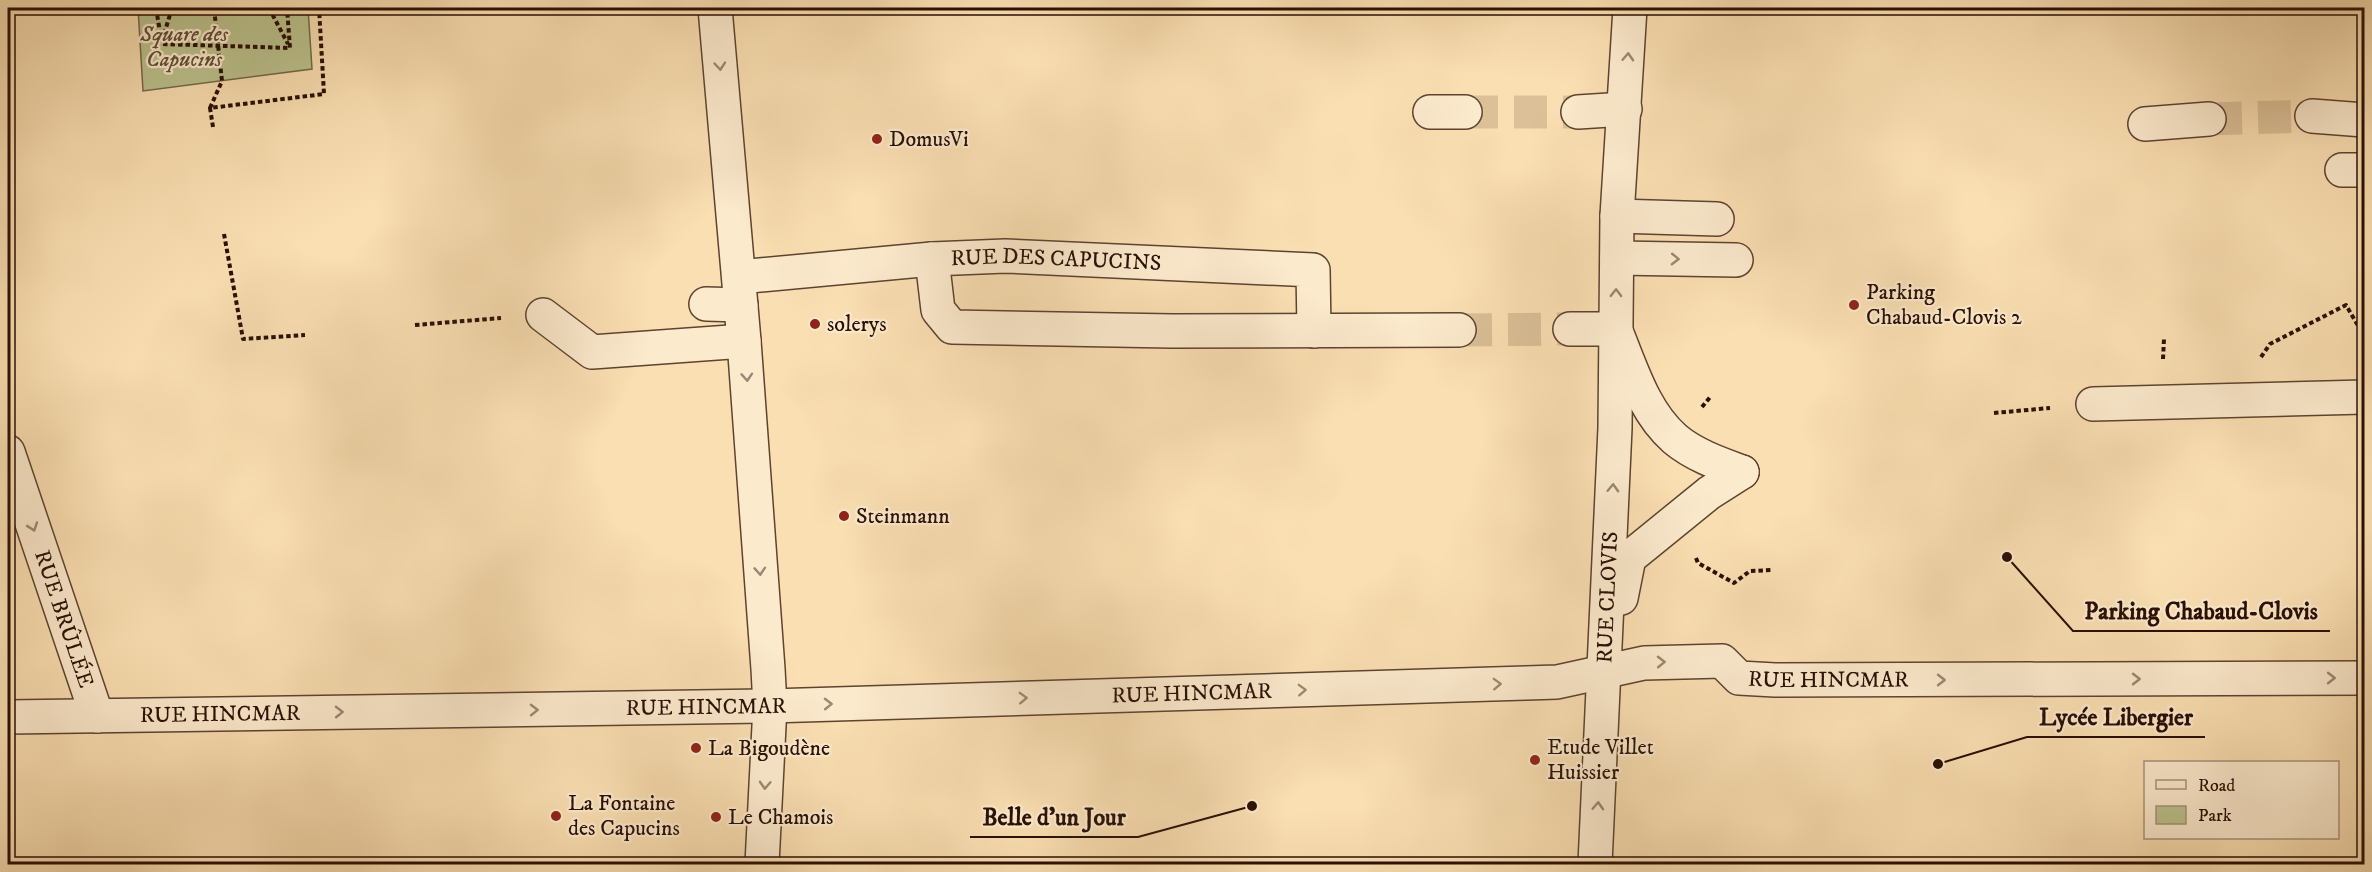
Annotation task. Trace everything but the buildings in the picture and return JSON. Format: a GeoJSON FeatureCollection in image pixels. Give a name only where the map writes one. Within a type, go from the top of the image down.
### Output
{"type":"FeatureCollection","features":[{"type":"Feature","properties":{"kind":"street"},"geometry":{"type":"LineString","coordinates":[[715,8],[744,341],[770,706],[762,864]]}},
{"type":"Feature","properties":{"kind":"street","name":"RUE CLOVIS"},"geometry":{"type":"LineString","coordinates":[[1595,864],[1615,428],[1617,216],[1630,8]]}},
{"type":"Feature","properties":{"kind":"street"},"geometry":{"type":"LineString","coordinates":[[1578,112],[1625,109]]}},
{"type":"Feature","properties":{"kind":"street"},"geometry":{"type":"LineString","coordinates":[[1430,112],[1466,112]]}},
{"type":"Feature","properties":{"kind":"street"},"geometry":{"type":"LineString","coordinates":[[2312,116],[2364,120]]}},
{"type":"Feature","properties":{"kind":"street"},"geometry":{"type":"LineString","coordinates":[[2145,124],[2209,118]]}},
{"type":"Feature","properties":{"kind":"street"},"geometry":{"type":"LineString","coordinates":[[1617,216],[1716,219]]}},
{"type":"Feature","properties":{"kind":"street","name":"RUE DES CAPUCINS"},"geometry":{"type":"LineString","coordinates":[[706,304],[740,291],[932,259],[1005,256],[1313,270],[1314,332]]}},
{"type":"Feature","properties":{"kind":"street"},"geometry":{"type":"LineString","coordinates":[[1617,258],[1736,260]]}},
{"type":"Feature","properties":{"kind":"street"},"geometry":{"type":"LineString","coordinates":[[932,259],[938,310],[952,327],[1314,332],[1459,330]]}},
{"type":"Feature","properties":{"kind":"street"},"geometry":{"type":"LineString","coordinates":[[543,315],[592,352],[744,341]]}},
{"type":"Feature","properties":{"kind":"street"},"geometry":{"type":"LineString","coordinates":[[1570,329],[1615,329],[1646,404],[1675,439],[1691,449],[1743,472],[1709,493],[1629,558],[1604,673]]}},
{"type":"Feature","properties":{"kind":"street"},"geometry":{"type":"LineString","coordinates":[[2093,404],[2364,397]]}},
{"type":"Feature","properties":{"kind":"street","name":"RUE BRÛLÉE"},"geometry":{"type":"LineString","coordinates":[[8,455],[96,716]]}},
{"type":"Feature","properties":{"kind":"street","name":"RUE HINCMAR"},"geometry":{"type":"LineString","coordinates":[[8,717],[770,706],[1557,682],[1644,663],[1722,661],[1739,678],[1776,680],[2364,678]]}},
{"type":"Feature","properties":{"kind":"path"},"geometry":{"type":"LineString","coordinates":[[156,8],[162,44]]}},
{"type":"Feature","properties":{"kind":"path"},"geometry":{"type":"LineString","coordinates":[[162,44],[172,8]]}},
{"type":"Feature","properties":{"kind":"path"},"geometry":{"type":"LineString","coordinates":[[213,127],[210,108],[222,81],[214,8]]}},
{"type":"Feature","properties":{"kind":"path"},"geometry":{"type":"LineString","coordinates":[[269,8],[290,48]]}},
{"type":"Feature","properties":{"kind":"path"},"geometry":{"type":"LineString","coordinates":[[287,8],[290,48]]}},
{"type":"Feature","properties":{"kind":"path"},"geometry":{"type":"LineString","coordinates":[[210,108],[324,94],[319,8]]}},
{"type":"Feature","properties":{"kind":"path"},"geometry":{"type":"LineString","coordinates":[[162,44],[290,48]]}},
{"type":"Feature","properties":{"kind":"path"},"geometry":{"type":"LineString","coordinates":[[224,234],[243,339],[305,335]]}},
{"type":"Feature","properties":{"kind":"path"},"geometry":{"type":"LineString","coordinates":[[2233,400],[2270,344],[2346,305],[2364,336]]}},
{"type":"Feature","properties":{"kind":"path"},"geometry":{"type":"LineString","coordinates":[[415,326],[543,315]]}},
{"type":"Feature","properties":{"kind":"path"},"geometry":{"type":"LineString","coordinates":[[1994,413],[2093,404]]}},
{"type":"Feature","properties":{"kind":"path"},"geometry":{"type":"LineString","coordinates":[[1698,563],[1734,583],[1750,571],[1773,570]]}},
{"type":"Feature","properties":{"kind":"green space","name":"Square des Capucins"},"geometry":{"type":"Polygon","coordinates":[[[138,8],[308,8],[312,69],[143,91],[138,8]]]}},
{"type":"Feature","properties":{"kind":"tunnel"},"geometry":{"type":"LineString","coordinates":[[1465,112],[1578,112]]}},
{"type":"Feature","properties":{"kind":"tunnel"},"geometry":{"type":"LineString","coordinates":[[2209,119],[2312,116]]}},
{"type":"Feature","properties":{"kind":"tunnel"},"geometry":{"type":"LineString","coordinates":[[1459,330],[1570,329]]}},
{"type":"Feature","properties":{"kind":"place","name":"DomusVi"},"geometry":{"type":"Point","coordinates":[877,139]}},
{"type":"Feature","properties":{"kind":"place","name":"Parking Chabaud-Clovis 2"},"geometry":{"type":"Point","coordinates":[1854,305]}},
{"type":"Feature","properties":{"kind":"place","name":"solerys"},"geometry":{"type":"Point","coordinates":[815,324]}},
{"type":"Feature","properties":{"kind":"place","name":"Steinmann"},"geometry":{"type":"Point","coordinates":[844,516]}},
{"type":"Feature","properties":{"kind":"place","name":"Parking Chabaud-Clovis"},"geometry":{"type":"Point","coordinates":[2007,557]}},
{"type":"Feature","properties":{"kind":"place","name":"La Bigoudène"},"geometry":{"type":"Point","coordinates":[696,748]}},
{"type":"Feature","properties":{"kind":"place","name":"Etude Villet Huissier"},"geometry":{"type":"Point","coordinates":[1535,760]}},
{"type":"Feature","properties":{"kind":"place","name":"Lycée Libergier"},"geometry":{"type":"Point","coordinates":[1938,764]}},
{"type":"Feature","properties":{"kind":"place","name":"Belle d'un Jour"},"geometry":{"type":"Point","coordinates":[1252,806]}},
{"type":"Feature","properties":{"kind":"place","name":"La Fontaine des Capucins"},"geometry":{"type":"Point","coordinates":[556,816]}},
{"type":"Feature","properties":{"kind":"place","name":"Le Chamois"},"geometry":{"type":"Point","coordinates":[716,817]}}]}
